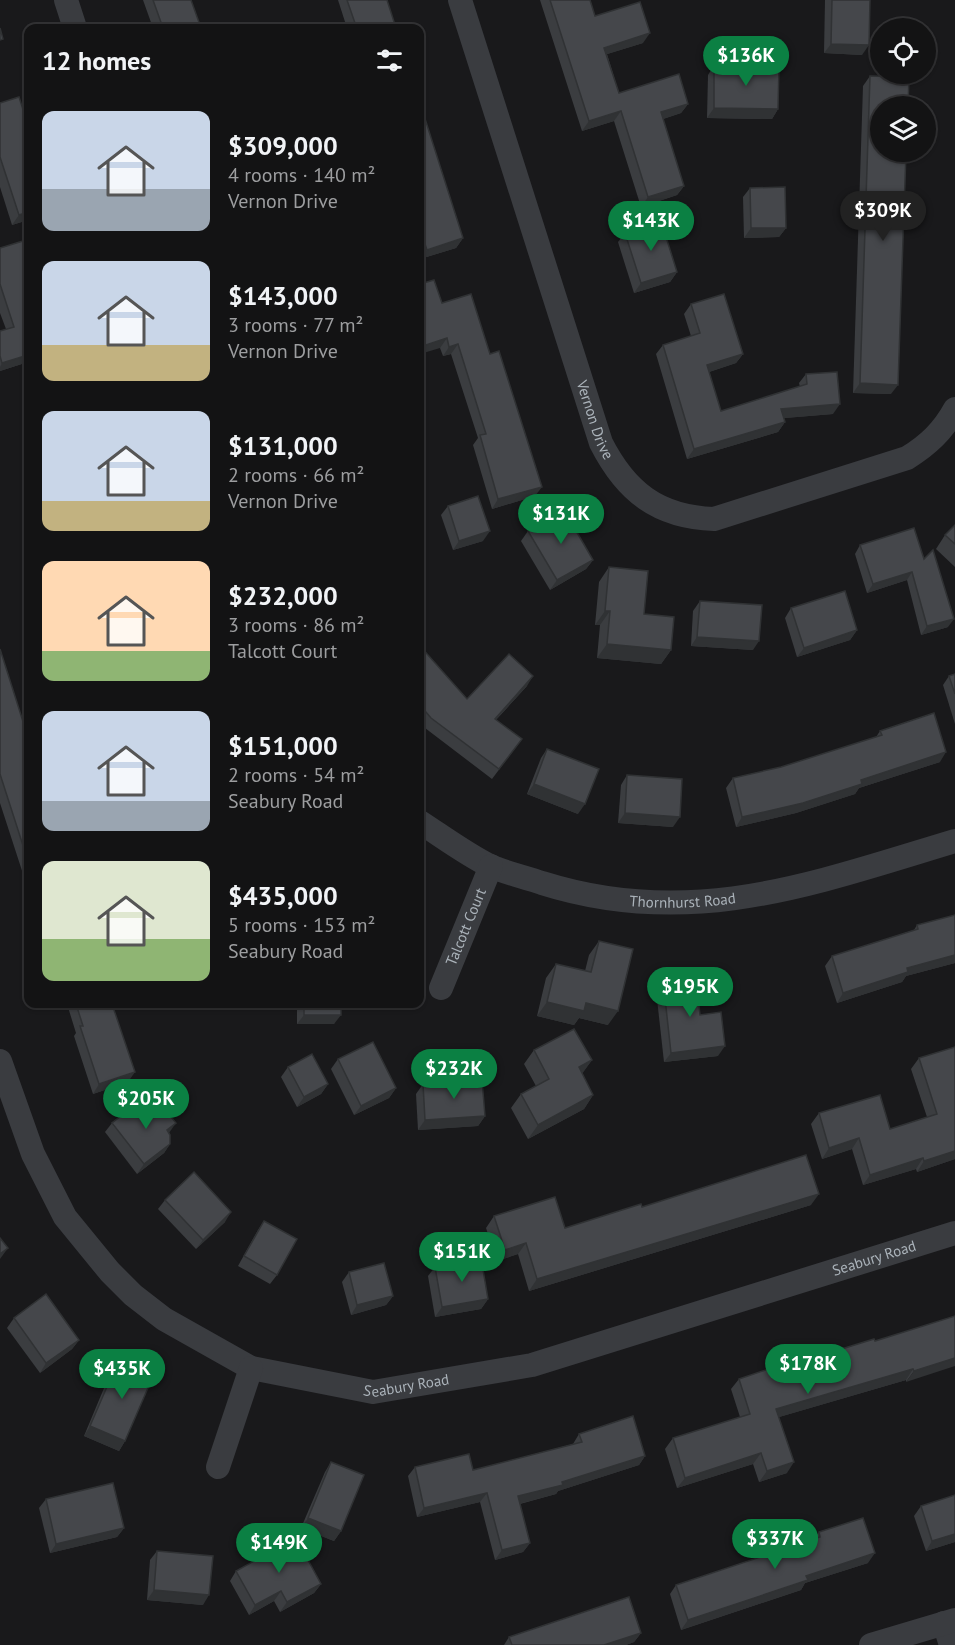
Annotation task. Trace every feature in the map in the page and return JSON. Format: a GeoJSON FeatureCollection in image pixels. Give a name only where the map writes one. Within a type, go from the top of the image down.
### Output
{"type":"FeatureCollection","features":[{"type":"Feature","properties":{"kind":"street"},"geometry":{"type":"LineString","coordinates":[[66,0],[74,24]]}},
{"type":"Feature","properties":{"kind":"street","name":"Vernon Drive"},"geometry":{"type":"LineString","coordinates":[[460,0],[601,443],[612,464],[633,489],[650,502],[668,511],[692,518],[714,519],[907,458],[932,440],[946,425],[955,410]]}},
{"type":"Feature","properties":{"kind":"street","name":"Thornhurst Road"},"geometry":{"type":"LineString","coordinates":[[424,824],[491,866],[577,894],[626,902],[691,903],[775,893],[955,841]]}},
{"type":"Feature","properties":{"kind":"street","name":"Talcott Court"},"geometry":{"type":"LineString","coordinates":[[441,988],[491,866]]}},
{"type":"Feature","properties":{"kind":"street","name":"Seabury Road"},"geometry":{"type":"LineString","coordinates":[[2,1072],[48,1186],[66,1217],[98,1258],[133,1295],[164,1319],[251,1368],[373,1392],[532,1365],[955,1233]]}},
{"type":"Feature","properties":{"kind":"street"},"geometry":{"type":"LineString","coordinates":[[218,1467],[251,1368]]}},
{"type":"Feature","properties":{"kind":"street"},"geometry":{"type":"LineString","coordinates":[[871,1645],[950,1629]]}},
{"type":"Feature","properties":{"kind":"building"},"geometry":{"type":"Polygon","coordinates":[[[153,0],[191,0],[200,24],[162,24],[153,0]]]}},
{"type":"Feature","properties":{"kind":"building"},"geometry":{"type":"Polygon","coordinates":[[[347,0],[387,0],[395,24],[355,24],[347,0]]]}},
{"type":"Feature","properties":{"kind":"building"},"geometry":{"type":"Polygon","coordinates":[[[550,0],[590,0],[595,16],[640,2],[650,33],[604,48],[619,93],[679,74],[688,104],[661,112],[684,186],[648,197],[621,111],[589,121],[550,0]]]}},
{"type":"Feature","properties":{"kind":"building"},"geometry":{"type":"Polygon","coordinates":[[[832,0],[870,0],[869,45],[831,44],[832,0]]]}},
{"type":"Feature","properties":{"kind":"building"},"geometry":{"type":"Polygon","coordinates":[[[714,65],[779,66],[778,109],[714,108],[714,65]]]}},
{"type":"Feature","properties":{"kind":"building"},"geometry":{"type":"Polygon","coordinates":[[[870,76],[870,84],[909,84],[908,96],[870,96],[870,162],[906,162],[898,385],[860,383],[870,76]]]}},
{"type":"Feature","properties":{"kind":"building"},"geometry":{"type":"Polygon","coordinates":[[[19,97],[24,113],[24,213],[19,215],[0,157],[0,103],[19,97]]]}},
{"type":"Feature","properties":{"kind":"building"},"geometry":{"type":"Polygon","coordinates":[[[424,116],[463,238],[427,250],[424,241],[424,116]]]}},
{"type":"Feature","properties":{"kind":"building"},"geometry":{"type":"Polygon","coordinates":[[[785,187],[786,228],[751,228],[750,188],[785,187]]]}},
{"type":"Feature","properties":{"kind":"building"},"geometry":{"type":"Polygon","coordinates":[[[661,221],[677,272],[641,283],[625,233],[661,221]]]}},
{"type":"Feature","properties":{"kind":"building"},"geometry":{"type":"Polygon","coordinates":[[[23,241],[24,244],[24,356],[2,363],[0,331],[14,327],[0,284],[0,248],[23,241]]]}},
{"type":"Feature","properties":{"kind":"building"},"geometry":{"type":"Polygon","coordinates":[[[434,280],[442,303],[471,294],[490,354],[499,351],[542,487],[498,499],[480,435],[486,434],[458,344],[449,347],[447,338],[424,346],[424,283],[434,280]]]}},
{"type":"Feature","properties":{"kind":"building"},"geometry":{"type":"Polygon","coordinates":[[[724,294],[743,354],[707,365],[721,411],[807,384],[806,374],[837,372],[840,404],[781,409],[785,422],[694,449],[663,345],[700,333],[691,304],[724,294]]]}},
{"type":"Feature","properties":{"kind":"building"},"geometry":{"type":"Polygon","coordinates":[[[478,496],[490,531],[459,541],[448,506],[478,496]]]}},
{"type":"Feature","properties":{"kind":"building"},"geometry":{"type":"Polygon","coordinates":[[[564,510],[593,560],[557,580],[528,531],[564,510]]]}},
{"type":"Feature","properties":{"kind":"building"},"geometry":{"type":"Polygon","coordinates":[[[955,525],[955,544],[945,535],[955,525]]]}},
{"type":"Feature","properties":{"kind":"building"},"geometry":{"type":"Polygon","coordinates":[[[914,528],[924,559],[933,550],[954,619],[927,626],[912,572],[873,584],[860,545],[914,528]]]}},
{"type":"Feature","properties":{"kind":"building"},"geometry":{"type":"Polygon","coordinates":[[[609,567],[648,571],[644,614],[674,617],[671,650],[607,644],[610,611],[605,611],[609,567]]]}},
{"type":"Feature","properties":{"kind":"building"},"geometry":{"type":"Polygon","coordinates":[[[845,591],[857,630],[804,648],[791,608],[845,591]]]}},
{"type":"Feature","properties":{"kind":"building"},"geometry":{"type":"Polygon","coordinates":[[[700,601],[762,605],[759,641],[697,637],[700,601]]]}},
{"type":"Feature","properties":{"kind":"building"},"geometry":{"type":"Polygon","coordinates":[[[0,649],[24,725],[24,849],[0,774],[0,649]]]}},
{"type":"Feature","properties":{"kind":"building"},"geometry":{"type":"Polygon","coordinates":[[[424,651],[467,699],[509,654],[533,676],[495,719],[522,739],[499,769],[431,718],[424,710],[424,651]]]}},
{"type":"Feature","properties":{"kind":"building"},"geometry":{"type":"Polygon","coordinates":[[[955,674],[955,694],[949,676],[955,674]]]}},
{"type":"Feature","properties":{"kind":"building"},"geometry":{"type":"Polygon","coordinates":[[[934,713],[946,752],[861,780],[862,784],[803,803],[742,817],[733,778],[781,767],[882,735],[880,731],[934,713]]]}},
{"type":"Feature","properties":{"kind":"building"},"geometry":{"type":"Polygon","coordinates":[[[547,749],[599,769],[585,804],[534,784],[547,749]]]}},
{"type":"Feature","properties":{"kind":"building"},"geometry":{"type":"Polygon","coordinates":[[[627,775],[682,779],[680,817],[625,813],[627,775]]]}},
{"type":"Feature","properties":{"kind":"building"},"geometry":{"type":"Polygon","coordinates":[[[955,915],[955,955],[907,968],[908,972],[843,993],[832,956],[918,929],[917,925],[955,915]]]}},
{"type":"Feature","properties":{"kind":"building"},"geometry":{"type":"Polygon","coordinates":[[[599,941],[633,949],[618,1011],[586,1003],[584,1011],[547,1002],[556,964],[591,972],[599,941]]]}},
{"type":"Feature","properties":{"kind":"building"},"geometry":{"type":"Polygon","coordinates":[[[696,976],[700,1015],[721,1012],[725,1046],[671,1053],[663,980],[696,976]]]}},
{"type":"Feature","properties":{"kind":"building"},"geometry":{"type":"Polygon","coordinates":[[[77,1008],[113,1008],[135,1072],[99,1084],[80,1026],[83,1026],[77,1008]]]}},
{"type":"Feature","properties":{"kind":"building"},"geometry":{"type":"Polygon","coordinates":[[[304,1008],[341,1008],[341,1015],[304,1015],[304,1008]]]}},
{"type":"Feature","properties":{"kind":"building"},"geometry":{"type":"Polygon","coordinates":[[[574,1029],[592,1060],[579,1067],[593,1095],[538,1125],[521,1094],[549,1079],[534,1050],[574,1029]]]}},
{"type":"Feature","properties":{"kind":"building"},"geometry":{"type":"Polygon","coordinates":[[[373,1042],[396,1088],[361,1106],[338,1059],[373,1042]]]}},
{"type":"Feature","properties":{"kind":"building"},"geometry":{"type":"Polygon","coordinates":[[[955,1047],[955,1151],[924,1161],[923,1158],[870,1175],[859,1138],[829,1148],[819,1113],[880,1095],[890,1129],[937,1114],[919,1058],[955,1047]]]}},
{"type":"Feature","properties":{"kind":"building"},"geometry":{"type":"Polygon","coordinates":[[[312,1054],[328,1084],[304,1097],[288,1067],[312,1054]]]}},
{"type":"Feature","properties":{"kind":"building"},"geometry":{"type":"Polygon","coordinates":[[[482,1080],[485,1116],[425,1120],[423,1084],[482,1080]]]}},
{"type":"Feature","properties":{"kind":"building"},"geometry":{"type":"Polygon","coordinates":[[[144,1098],[148,1112],[160,1103],[176,1123],[167,1130],[170,1135],[170,1144],[144,1164],[112,1123],[144,1098]]]}},
{"type":"Feature","properties":{"kind":"building"},"geometry":{"type":"Polygon","coordinates":[[[806,1155],[819,1194],[537,1279],[526,1243],[505,1250],[494,1216],[555,1197],[565,1228],[641,1204],[642,1207],[806,1155]]]}},
{"type":"Feature","properties":{"kind":"building"},"geometry":{"type":"Polygon","coordinates":[[[194,1172],[231,1212],[203,1240],[165,1200],[194,1172]]]}},
{"type":"Feature","properties":{"kind":"building"},"geometry":{"type":"Polygon","coordinates":[[[264,1221],[297,1239],[277,1275],[244,1256],[264,1221]]]}},
{"type":"Feature","properties":{"kind":"building"},"geometry":{"type":"Polygon","coordinates":[[[0,1238],[8,1248],[0,1254],[0,1238]]]}},
{"type":"Feature","properties":{"kind":"building"},"geometry":{"type":"Polygon","coordinates":[[[481,1258],[488,1299],[442,1307],[435,1267],[481,1258]]]}},
{"type":"Feature","properties":{"kind":"building"},"geometry":{"type":"Polygon","coordinates":[[[384,1263],[393,1296],[357,1305],[349,1272],[384,1263]]]}},
{"type":"Feature","properties":{"kind":"building"},"geometry":{"type":"Polygon","coordinates":[[[46,1294],[79,1340],[46,1363],[14,1318],[46,1294]]]}},
{"type":"Feature","properties":{"kind":"building"},"geometry":{"type":"Polygon","coordinates":[[[955,1316],[955,1358],[776,1409],[794,1462],[767,1471],[761,1453],[685,1478],[673,1438],[750,1414],[739,1379],[792,1361],[793,1364],[955,1316]]]}},
{"type":"Feature","properties":{"kind":"building"},"geometry":{"type":"Polygon","coordinates":[[[119,1359],[154,1374],[125,1441],[90,1426],[119,1359]]]}},
{"type":"Feature","properties":{"kind":"building"},"geometry":{"type":"Polygon","coordinates":[[[633,1416],[645,1456],[562,1482],[563,1485],[518,1496],[530,1543],[502,1550],[487,1493],[424,1508],[415,1467],[469,1454],[473,1470],[582,1442],[579,1434],[633,1416]]]}},
{"type":"Feature","properties":{"kind":"building"},"geometry":{"type":"Polygon","coordinates":[[[331,1462],[364,1475],[341,1531],[308,1518],[331,1462]]]}},
{"type":"Feature","properties":{"kind":"building"},"geometry":{"type":"Polygon","coordinates":[[[113,1483],[124,1528],[56,1544],[46,1499],[113,1483]]]}},
{"type":"Feature","properties":{"kind":"building"},"geometry":{"type":"Polygon","coordinates":[[[955,1495],[955,1534],[932,1541],[921,1506],[955,1495]]]}},
{"type":"Feature","properties":{"kind":"building"},"geometry":{"type":"Polygon","coordinates":[[[863,1518],[875,1553],[806,1576],[808,1580],[688,1620],[676,1585],[820,1537],[819,1532],[863,1518]]]}},
{"type":"Feature","properties":{"kind":"building"},"geometry":{"type":"Polygon","coordinates":[[[296,1538],[321,1584],[287,1602],[281,1591],[255,1605],[236,1571],[296,1538]]]}},
{"type":"Feature","properties":{"kind":"building"},"geometry":{"type":"Polygon","coordinates":[[[157,1551],[213,1556],[209,1595],[154,1590],[157,1551]]]}},
{"type":"Feature","properties":{"kind":"building"},"geometry":{"type":"Polygon","coordinates":[[[629,1597],[641,1633],[604,1645],[512,1645],[509,1637],[629,1597]]]}}]}
